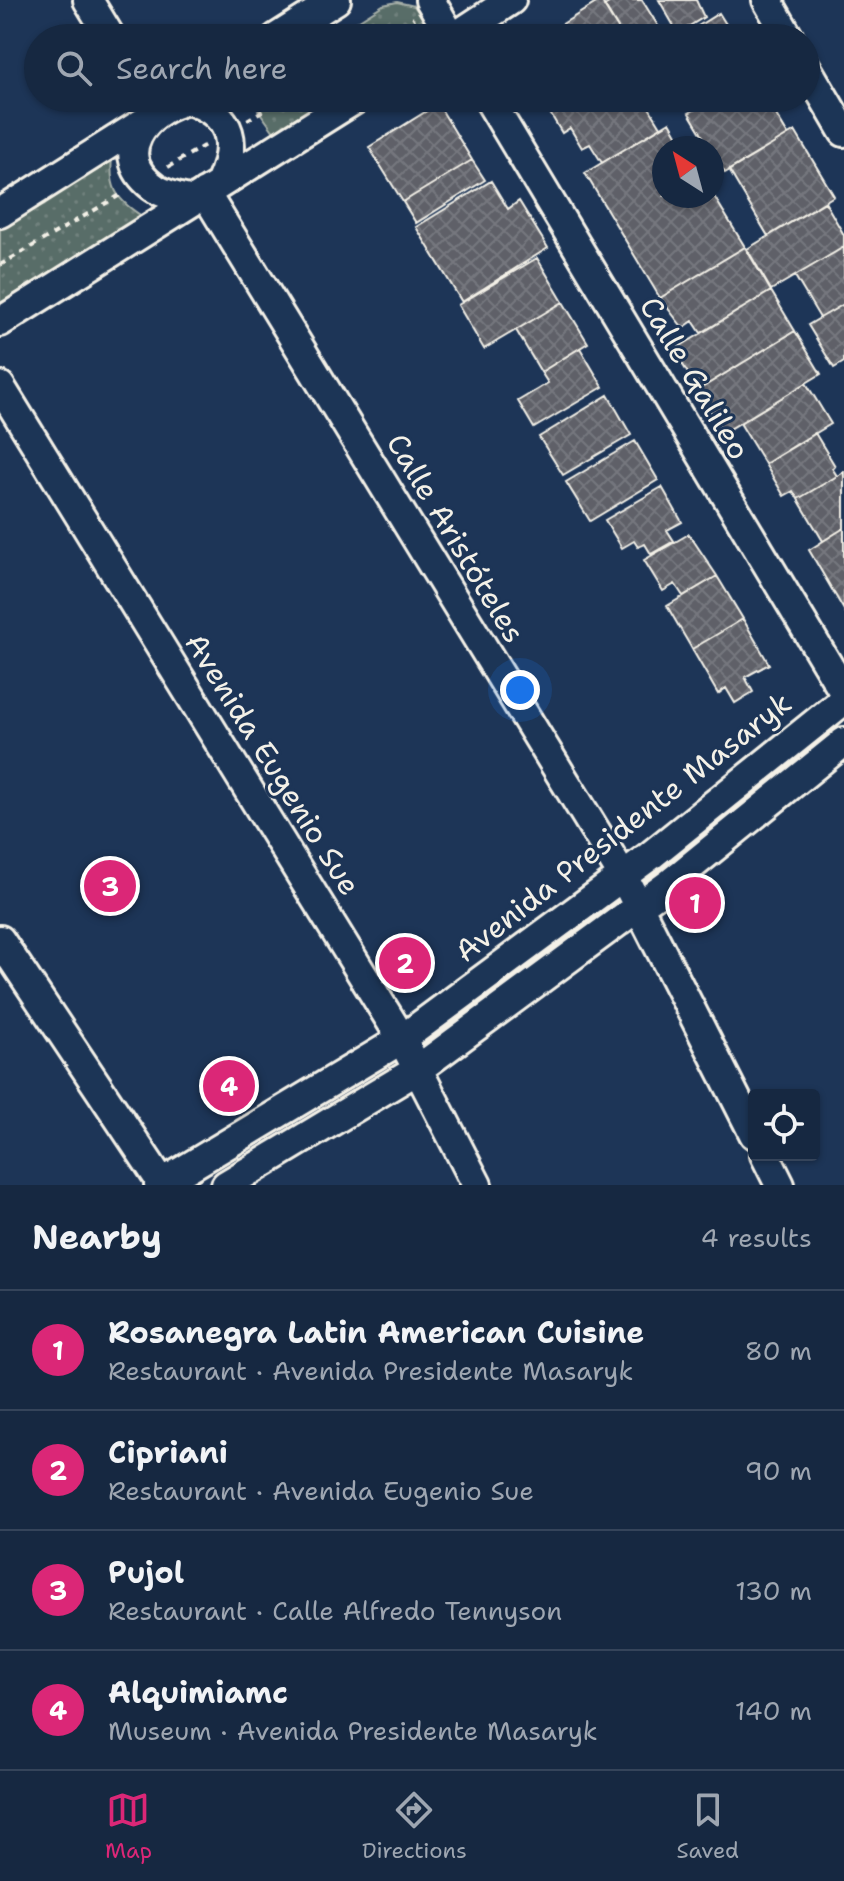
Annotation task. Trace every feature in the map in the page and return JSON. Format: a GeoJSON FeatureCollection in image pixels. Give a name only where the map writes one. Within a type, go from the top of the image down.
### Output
{"type":"FeatureCollection","features":[{"type":"Feature","properties":{"kind":"street"},"geometry":{"type":"LineString","coordinates":[[88,0],[103,24]]}},
{"type":"Feature","properties":{"kind":"street"},"geometry":{"type":"LineString","coordinates":[[298,24],[336,0]]}},
{"type":"Feature","properties":{"kind":"street"},"geometry":{"type":"LineString","coordinates":[[430,0],[444,24]]}},
{"type":"Feature","properties":{"kind":"street"},"geometry":{"type":"LineString","coordinates":[[474,24],[511,0]]}},
{"type":"Feature","properties":{"kind":"street"},"geometry":{"type":"LineString","coordinates":[[767,0],[781,24]]}},
{"type":"Feature","properties":{"kind":"street"},"geometry":{"type":"LineString","coordinates":[[820,91],[844,132]]}},
{"type":"Feature","properties":{"kind":"street"},"geometry":{"type":"LineString","coordinates":[[0,213],[153,112]]}},
{"type":"Feature","properties":{"kind":"street"},"geometry":{"type":"LineString","coordinates":[[157,112],[136,135],[134,151],[145,180],[158,191],[206,193]]}},
{"type":"Feature","properties":{"kind":"street"},"geometry":{"type":"LineString","coordinates":[[206,193],[232,149],[229,132],[214,112]]}},
{"type":"Feature","properties":{"kind":"street"},"geometry":{"type":"LineString","coordinates":[[0,322],[335,112]]}},
{"type":"Feature","properties":{"kind":"street","name":"Calle Galileo"},"geometry":{"type":"LineString","coordinates":[[496,112],[844,692]]}},
{"type":"Feature","properties":{"kind":"street","name":"Calle Aristóteles"},"geometry":{"type":"LineString","coordinates":[[206,193],[623,876],[748,1122]]}},
{"type":"Feature","properties":{"kind":"street","name":"Avenida Eugenio Sue"},"geometry":{"type":"LineString","coordinates":[[0,386],[402,1039],[477,1185]]}},
{"type":"Feature","properties":{"kind":"street","name":"Avenida Presidente Masaryk"},"geometry":{"type":"LineString","coordinates":[[160,1184],[402,1039],[623,876],[844,700]]}},
{"type":"Feature","properties":{"kind":"street"},"geometry":{"type":"LineString","coordinates":[[226,1185],[417,1070],[638,907],[844,742]]}},
{"type":"Feature","properties":{"kind":"street"},"geometry":{"type":"LineString","coordinates":[[0,940],[160,1184]]}},
{"type":"Feature","properties":{"kind":"street"},"geometry":{"type":"LineString","coordinates":[[768,1161],[780,1185]]}},
{"type":"Feature","properties":{"kind":"green space"},"geometry":{"type":"Polygon","coordinates":[[[397,2],[414,6],[427,24],[353,24],[383,5],[397,2]]]}},
{"type":"Feature","properties":{"kind":"green space"},"geometry":{"type":"Polygon","coordinates":[[[260,112],[333,112],[291,137],[274,132],[260,112]]]}},
{"type":"Feature","properties":{"kind":"green space"},"geometry":{"type":"Polygon","coordinates":[[[113,148],[111,174],[116,192],[128,206],[148,220],[0,314],[0,230],[113,148]]]}},
{"type":"Feature","properties":{"kind":"building"},"geometry":{"type":"Polygon","coordinates":[[[601,0],[616,24],[562,24],[601,0]]]}},
{"type":"Feature","properties":{"kind":"building"},"geometry":{"type":"Polygon","coordinates":[[[614,0],[642,0],[657,24],[615,24],[604,6],[614,0]]]}},
{"type":"Feature","properties":{"kind":"building"},"geometry":{"type":"Polygon","coordinates":[[[659,0],[696,0],[704,17],[693,24],[673,24],[659,0]]]}},
{"type":"Feature","properties":{"kind":"building"},"geometry":{"type":"Polygon","coordinates":[[[719,13],[726,24],[701,24],[719,13]]]}},
{"type":"Feature","properties":{"kind":"building"},"geometry":{"type":"Polygon","coordinates":[[[425,112],[443,112],[472,160],[403,202],[369,147],[425,112]]]}},
{"type":"Feature","properties":{"kind":"building"},"geometry":{"type":"Polygon","coordinates":[[[549,112],[652,112],[661,127],[602,163],[590,144],[582,148],[570,128],[562,133],[549,112]]]}},
{"type":"Feature","properties":{"kind":"building"},"geometry":{"type":"Polygon","coordinates":[[[691,112],[774,112],[788,135],[725,173],[724,136],[703,136],[691,112]]]}},
{"type":"Feature","properties":{"kind":"building"},"geometry":{"type":"Polygon","coordinates":[[[670,122],[678,136],[652,136],[652,208],[721,208],[745,247],[660,298],[585,173],[670,122]]]}},
{"type":"Feature","properties":{"kind":"building"},"geometry":{"type":"Polygon","coordinates":[[[795,131],[834,196],[768,236],[729,170],[795,131]]]}},
{"type":"Feature","properties":{"kind":"building"},"geometry":{"type":"Polygon","coordinates":[[[472,160],[485,180],[416,223],[403,202],[472,160]]]}},
{"type":"Feature","properties":{"kind":"building"},"geometry":{"type":"Polygon","coordinates":[[[491,181],[508,209],[519,201],[548,248],[462,302],[416,227],[491,181]]]}},
{"type":"Feature","properties":{"kind":"building"},"geometry":{"type":"Polygon","coordinates":[[[825,202],[844,235],[844,247],[771,290],[747,249],[825,202]]]}},
{"type":"Feature","properties":{"kind":"building"},"geometry":{"type":"Polygon","coordinates":[[[745,247],[771,291],[701,333],[693,321],[683,328],[660,298],[745,247]]]}},
{"type":"Feature","properties":{"kind":"building"},"geometry":{"type":"Polygon","coordinates":[[[844,247],[844,304],[820,318],[795,276],[844,247]]]}},
{"type":"Feature","properties":{"kind":"building"},"geometry":{"type":"Polygon","coordinates":[[[537,258],[563,302],[484,349],[458,305],[537,258]]]}},
{"type":"Feature","properties":{"kind":"building"},"geometry":{"type":"Polygon","coordinates":[[[771,291],[795,331],[698,390],[674,350],[771,291]]]}},
{"type":"Feature","properties":{"kind":"building"},"geometry":{"type":"Polygon","coordinates":[[[563,302],[588,343],[541,372],[516,330],[563,302]]]}},
{"type":"Feature","properties":{"kind":"building"},"geometry":{"type":"Polygon","coordinates":[[[844,304],[844,362],[834,368],[808,325],[844,304]]]}},
{"type":"Feature","properties":{"kind":"building"},"geometry":{"type":"Polygon","coordinates":[[[795,331],[821,374],[723,433],[698,390],[795,331]]]}},
{"type":"Feature","properties":{"kind":"building"},"geometry":{"type":"Polygon","coordinates":[[[580,348],[603,387],[534,428],[518,401],[548,383],[541,372],[580,348]]]}},
{"type":"Feature","properties":{"kind":"building"},"geometry":{"type":"Polygon","coordinates":[[[806,383],[831,424],[765,464],[740,423],[806,383]]]}},
{"type":"Feature","properties":{"kind":"building"},"geometry":{"type":"Polygon","coordinates":[[[608,395],[631,435],[563,475],[539,437],[608,395]]]}},
{"type":"Feature","properties":{"kind":"building"},"geometry":{"type":"Polygon","coordinates":[[[815,433],[835,466],[832,468],[837,476],[798,499],[793,491],[784,496],[765,464],[815,433]]]}},
{"type":"Feature","properties":{"kind":"building"},"geometry":{"type":"Polygon","coordinates":[[[635,441],[658,480],[590,521],[566,482],[635,441]]]}},
{"type":"Feature","properties":{"kind":"building"},"geometry":{"type":"Polygon","coordinates":[[[844,472],[844,528],[823,541],[798,499],[844,472]]]}},
{"type":"Feature","properties":{"kind":"building"},"geometry":{"type":"Polygon","coordinates":[[[662,487],[682,522],[667,530],[674,541],[651,554],[645,544],[638,547],[634,541],[622,548],[605,520],[662,487]]]}},
{"type":"Feature","properties":{"kind":"building"},"geometry":{"type":"Polygon","coordinates":[[[844,528],[844,610],[809,550],[844,528]]]}},
{"type":"Feature","properties":{"kind":"building"},"geometry":{"type":"Polygon","coordinates":[[[689,534],[717,576],[683,596],[675,584],[663,591],[644,560],[689,534]]]}},
{"type":"Feature","properties":{"kind":"building"},"geometry":{"type":"Polygon","coordinates":[[[717,576],[743,619],[692,649],[667,606],[717,576]]]}},
{"type":"Feature","properties":{"kind":"building"},"geometry":{"type":"Polygon","coordinates":[[[743,619],[769,664],[745,677],[753,692],[735,703],[726,688],[718,694],[692,649],[743,619]]]}},
{"type":"Feature","properties":{"kind":"place","name":"Pujol"},"geometry":{"type":"Point","coordinates":[110,886]}},
{"type":"Feature","properties":{"kind":"place","name":"Rosanegra Latin American Cuisine"},"geometry":{"type":"Point","coordinates":[695,903]}},
{"type":"Feature","properties":{"kind":"place","name":"Cipriani"},"geometry":{"type":"Point","coordinates":[405,963]}},
{"type":"Feature","properties":{"kind":"place","name":"Alquimiamc"},"geometry":{"type":"Point","coordinates":[229,1086]}}]}
